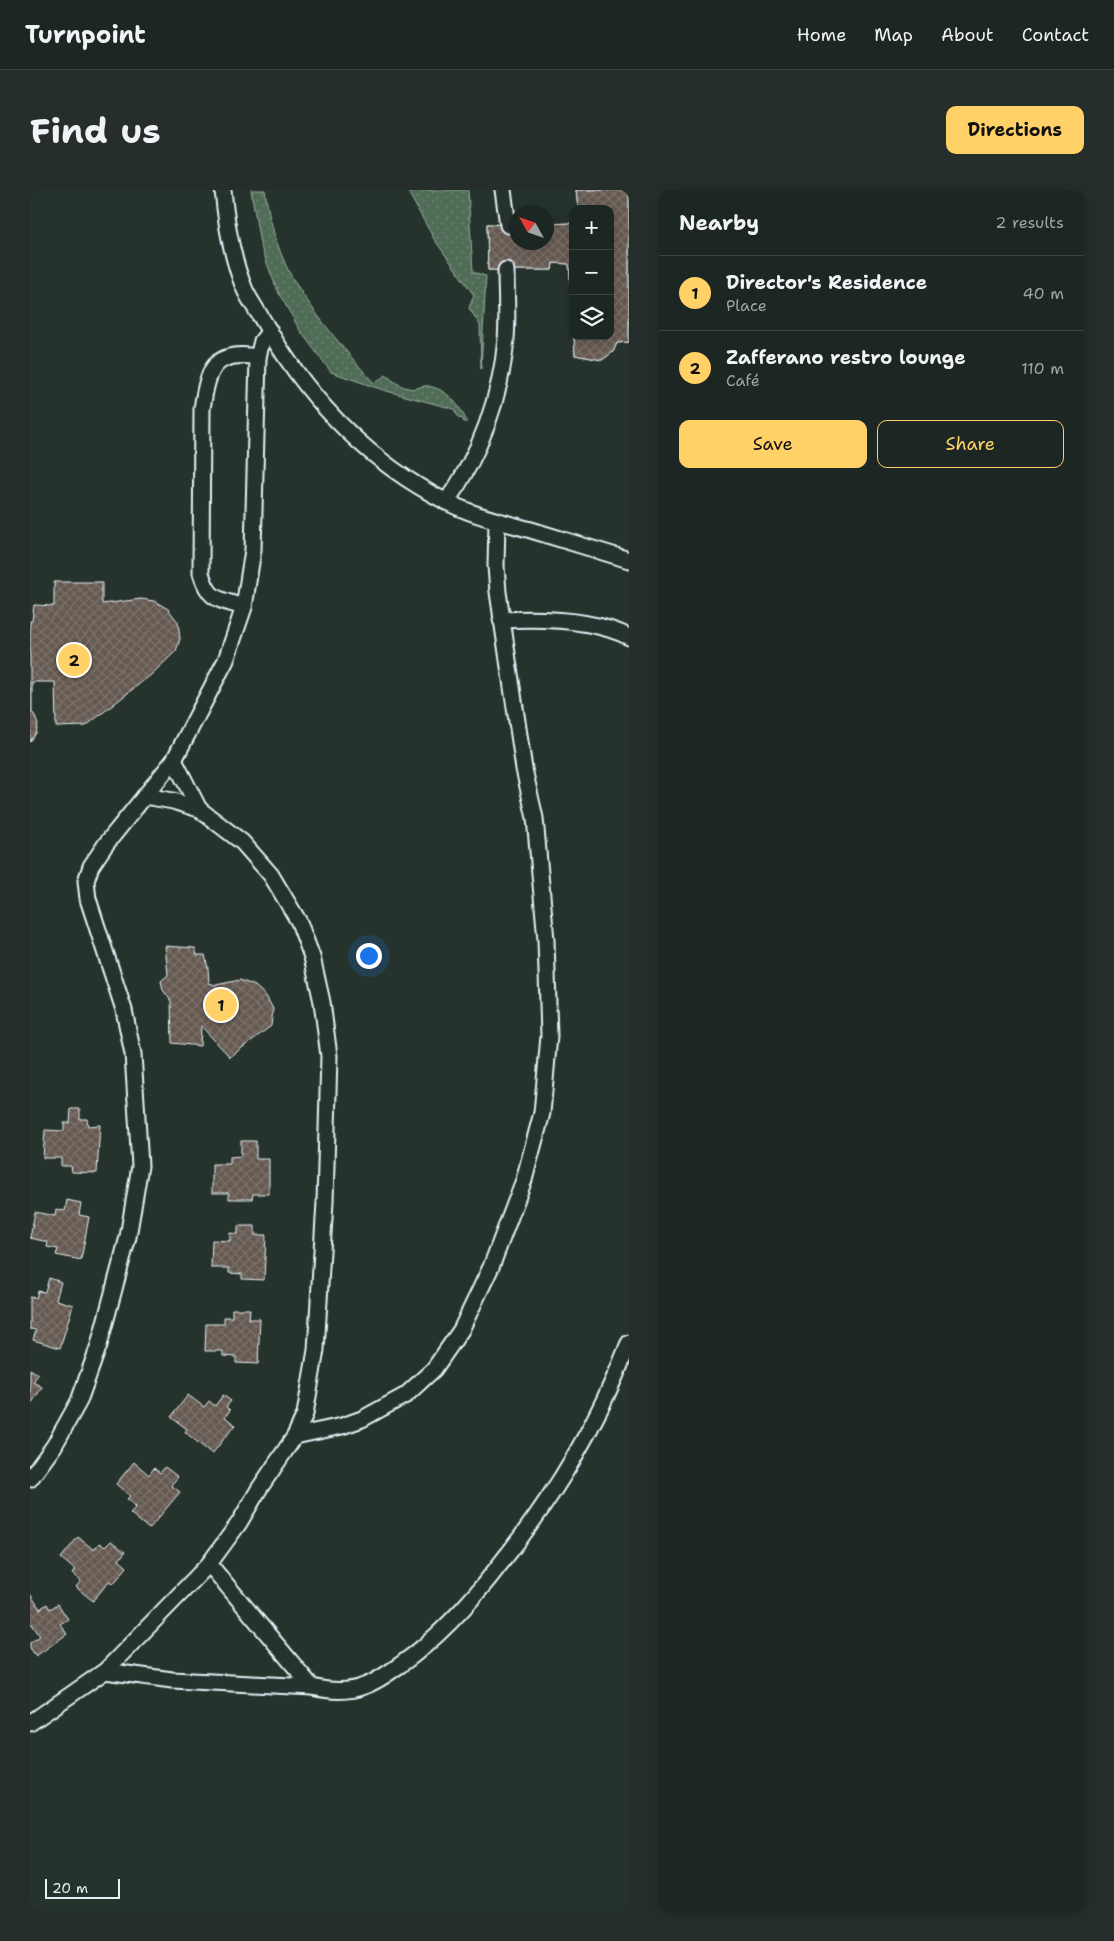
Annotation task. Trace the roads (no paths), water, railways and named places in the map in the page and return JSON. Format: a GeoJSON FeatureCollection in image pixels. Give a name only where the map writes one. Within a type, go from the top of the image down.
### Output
{"type":"FeatureCollection","features":[{"type":"Feature","properties":{"kind":"lane"},"geometry":{"type":"LineString","coordinates":[[223,190],[233,249],[245,290],[302,381],[342,426],[400,474],[446,502],[497,521],[629,560]]}},
{"type":"Feature","properties":{"kind":"lane"},"geometry":{"type":"LineString","coordinates":[[504,190],[508,225]]}},
{"type":"Feature","properties":{"kind":"lane"},"geometry":{"type":"LineString","coordinates":[[446,502],[470,465],[481,440],[500,383],[506,338],[506,270]]}},
{"type":"Feature","properties":{"kind":"lane"},"geometry":{"type":"LineString","coordinates":[[30,1480],[54,1446],[79,1401],[99,1345],[128,1237],[140,1166],[133,1054],[124,1010],[88,899],[86,881],[91,866],[106,844],[174,760],[226,660],[244,606],[253,550],[258,357],[262,341],[270,331]]}},
{"type":"Feature","properties":{"kind":"lane"},"geometry":{"type":"LineString","coordinates":[[244,606],[211,596],[205,586],[201,573],[202,409],[205,387],[213,369],[220,360],[231,355],[241,354],[258,357]]}},
{"type":"Feature","properties":{"kind":"lane"},"geometry":{"type":"LineString","coordinates":[[295,1436],[342,1426],[362,1419],[406,1395],[434,1369],[461,1330],[490,1267],[524,1180],[542,1113],[549,1036],[546,940],[535,818],[524,769],[501,620],[496,566],[497,521]]}},
{"type":"Feature","properties":{"kind":"lane"},"geometry":{"type":"LineString","coordinates":[[501,620],[522,619],[574,623],[615,631],[628,636]]}},
{"type":"Feature","properties":{"kind":"lane"},"geometry":{"type":"LineString","coordinates":[[174,760],[199,809]]}},
{"type":"Feature","properties":{"kind":"lane"},"geometry":{"type":"LineString","coordinates":[[30,1723],[105,1671],[209,1564],[239,1523],[295,1436],[305,1414],[317,1340],[325,1202],[329,1056],[322,1002],[312,957],[299,922],[271,875],[242,842],[199,809],[173,801],[145,796]]}},
{"type":"Feature","properties":{"kind":"lane"},"geometry":{"type":"LineString","coordinates":[[105,1671],[172,1680],[312,1687],[332,1691],[350,1690],[373,1682],[415,1654],[449,1624],[471,1601],[513,1548],[558,1485],[589,1434],[629,1343]]}},
{"type":"Feature","properties":{"kind":"lane"},"geometry":{"type":"LineString","coordinates":[[209,1564],[312,1687]]}},
{"type":"Feature","properties":{"kind":"place","name":"Zafferano restro lounge"},"geometry":{"type":"Point","coordinates":[74,660]}},
{"type":"Feature","properties":{"kind":"place","name":"Director's Residence"},"geometry":{"type":"Point","coordinates":[221,1005]}}]}
